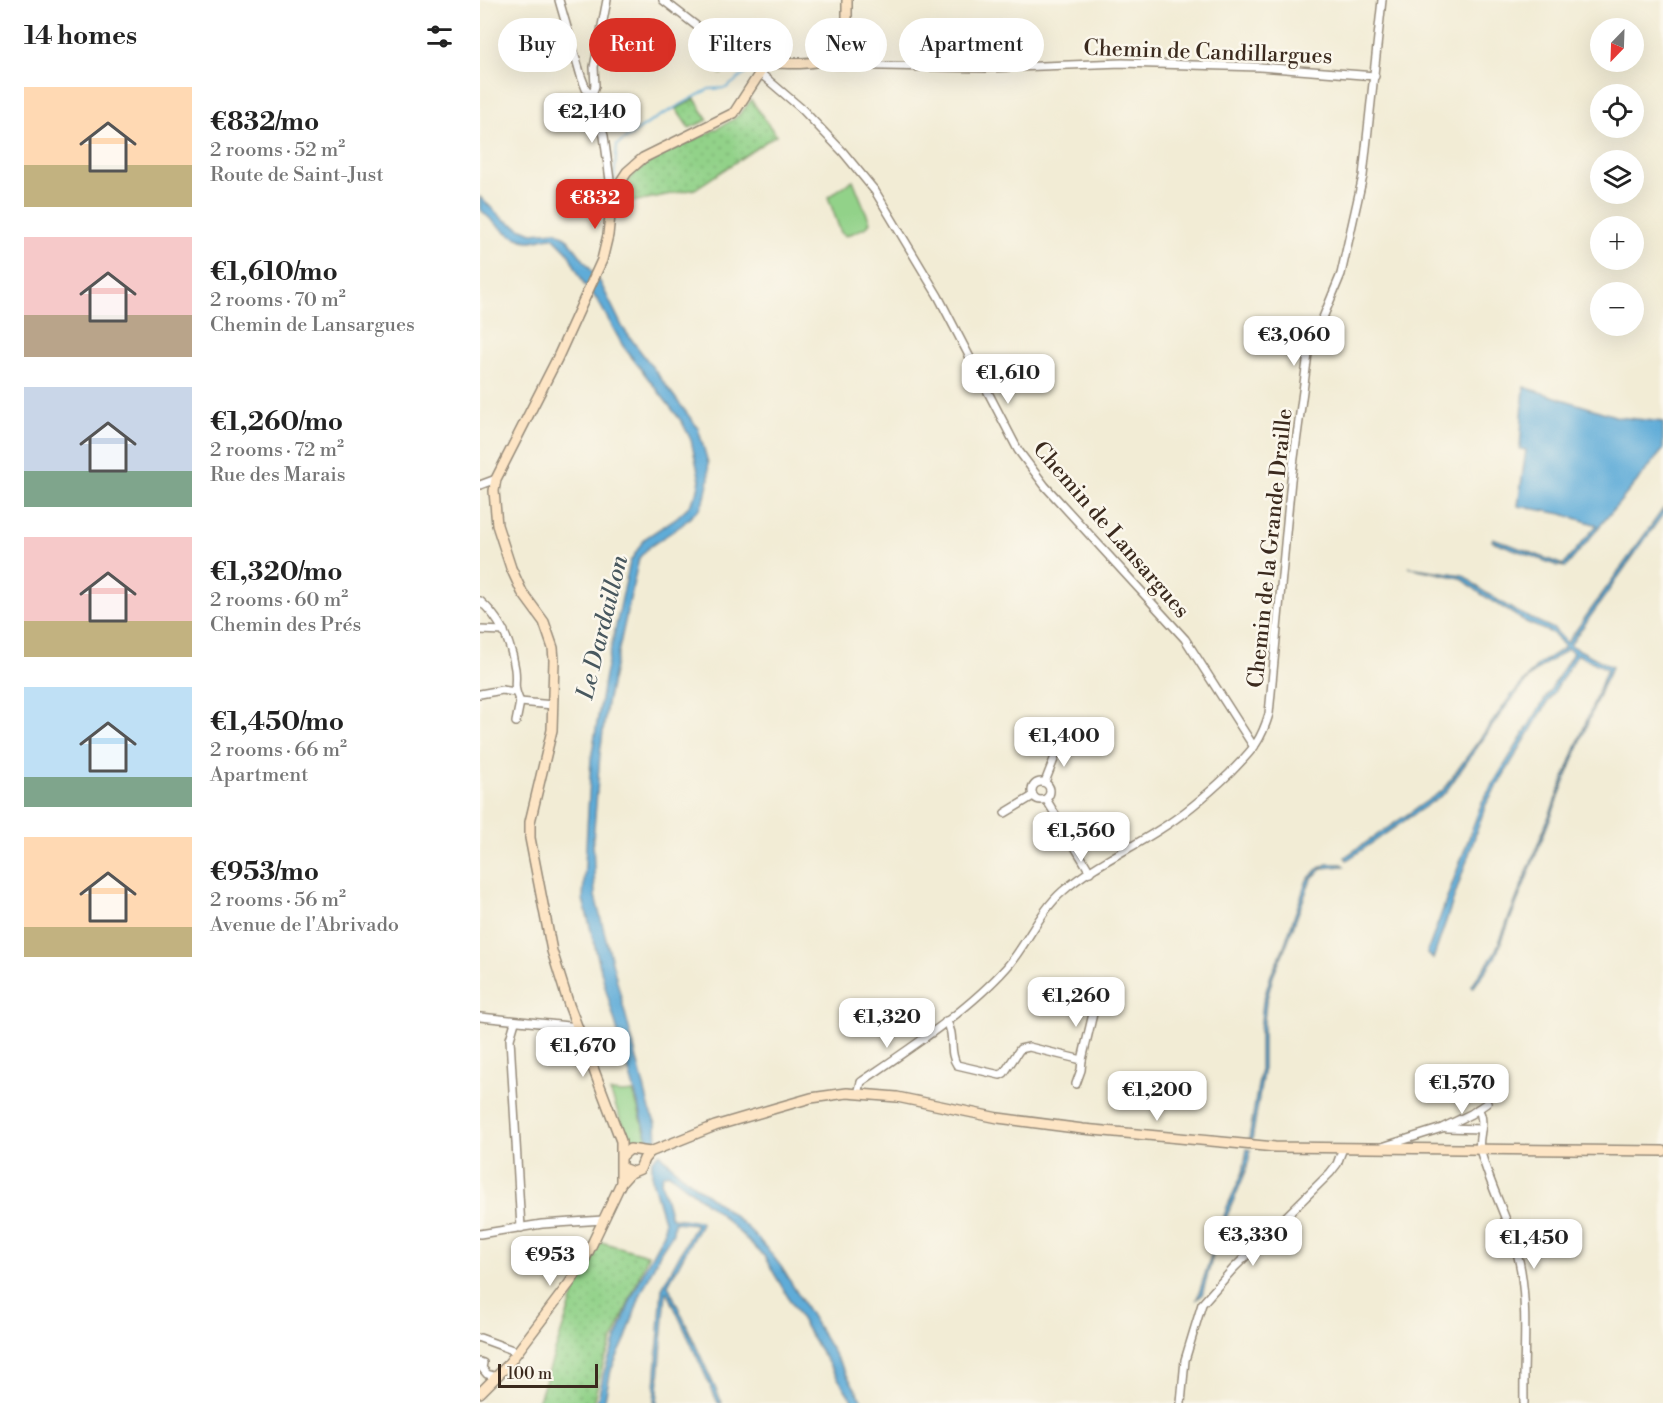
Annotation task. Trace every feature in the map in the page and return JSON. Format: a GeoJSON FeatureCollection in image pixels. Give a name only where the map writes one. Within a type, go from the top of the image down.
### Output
{"type":"FeatureCollection","features":[{"type":"Feature","properties":{"kind":"street"},"geometry":{"type":"LineString","coordinates":[[480,1393],[518,1352],[584,1261],[621,1183],[626,1161],[621,1141],[552,951],[530,822],[549,747],[553,705],[553,648],[544,622],[522,592],[502,544],[494,507],[496,479],[588,292],[607,242],[612,192],[604,136],[592,94],[586,89],[581,76],[559,0]]}},
{"type":"Feature","properties":{"kind":"street"},"geometry":{"type":"LineString","coordinates":[[592,94],[595,86],[594,67],[607,0]]}},
{"type":"Feature","properties":{"kind":"street","name":"Chemin de Lansargues"},"geometry":{"type":"LineString","coordinates":[[663,0],[688,19]]}},
{"type":"Feature","properties":{"kind":"street"},"geometry":{"type":"LineString","coordinates":[[846,18],[847,0]]}},
{"type":"Feature","properties":{"kind":"street","name":"Chemin de la Grande Draille"},"geometry":{"type":"LineString","coordinates":[[858,1094],[861,1082],[946,1021],[1006,967],[1053,901],[1064,890],[1182,814],[1216,786],[1260,740],[1269,714],[1291,480],[1308,354],[1341,274],[1363,176],[1382,0]]}},
{"type":"Feature","properties":{"kind":"street","name":"Chemin de Candillargues"},"geometry":{"type":"LineString","coordinates":[[887,66],[987,68],[1122,63],[1260,67],[1375,76]]}},
{"type":"Feature","properties":{"kind":"street"},"geometry":{"type":"LineString","coordinates":[[612,192],[637,162],[734,113],[760,72]]}},
{"type":"Feature","properties":{"kind":"street","name":"Chemin de Lansargues"},"geometry":{"type":"LineString","coordinates":[[760,72],[802,109],[843,152],[875,191],[943,305],[1018,450],[1045,486],[1185,639],[1254,747]]}},
{"type":"Feature","properties":{"kind":"street"},"geometry":{"type":"LineString","coordinates":[[481,484],[496,479]]}},
{"type":"Feature","properties":{"kind":"street"},"geometry":{"type":"LineString","coordinates":[[480,601],[493,614],[504,631],[513,660],[515,692],[520,702],[516,722]]}},
{"type":"Feature","properties":{"kind":"street"},"geometry":{"type":"LineString","coordinates":[[480,630],[504,631]]}},
{"type":"Feature","properties":{"kind":"street"},"geometry":{"type":"LineString","coordinates":[[480,694],[502,690],[515,692]]}},
{"type":"Feature","properties":{"kind":"street"},"geometry":{"type":"LineString","coordinates":[[520,702],[553,705]]}},
{"type":"Feature","properties":{"kind":"street"},"geometry":{"type":"LineString","coordinates":[[1045,782],[1060,744]]}},
{"type":"Feature","properties":{"kind":"street"},"geometry":{"type":"LineString","coordinates":[[1033,796],[1034,785],[1045,782]]}},
{"type":"Feature","properties":{"kind":"street"},"geometry":{"type":"LineString","coordinates":[[1033,796],[1041,800],[1046,799],[1050,794],[1050,788],[1045,782]]}},
{"type":"Feature","properties":{"kind":"street"},"geometry":{"type":"LineString","coordinates":[[1005,813],[1033,796]]}},
{"type":"Feature","properties":{"kind":"street"},"geometry":{"type":"LineString","coordinates":[[1046,799],[1090,872]]}},
{"type":"Feature","properties":{"kind":"street"},"geometry":{"type":"LineString","coordinates":[[1076,1084],[1096,1001]]}},
{"type":"Feature","properties":{"kind":"street"},"geometry":{"type":"LineString","coordinates":[[480,1017],[578,1027]]}},
{"type":"Feature","properties":{"kind":"street"},"geometry":{"type":"LineString","coordinates":[[946,1021],[952,1032],[954,1060],[960,1066],[998,1075],[1004,1073],[1020,1049],[1025,1047],[1082,1060]]}},
{"type":"Feature","properties":{"kind":"street"},"geometry":{"type":"LineString","coordinates":[[515,1022],[510,1039],[521,1228]]}},
{"type":"Feature","properties":{"kind":"street"},"geometry":{"type":"LineString","coordinates":[[626,1161],[715,1126],[832,1094],[897,1097],[998,1118],[1083,1129],[1275,1147],[1663,1151]]}},
{"type":"Feature","properties":{"kind":"street"},"geometry":{"type":"LineString","coordinates":[[1378,1148],[1394,1141],[1442,1128],[1487,1103]]}},
{"type":"Feature","properties":{"kind":"street"},"geometry":{"type":"LineString","coordinates":[[1479,1109],[1482,1117],[1480,1148],[1508,1221],[1521,1272],[1524,1317],[1524,1403]]}},
{"type":"Feature","properties":{"kind":"street"},"geometry":{"type":"LineString","coordinates":[[1442,1128],[1481,1129]]}},
{"type":"Feature","properties":{"kind":"street"},"geometry":{"type":"LineString","coordinates":[[1181,1403],[1185,1360],[1193,1327],[1202,1304],[1233,1269],[1330,1173],[1339,1160],[1343,1148]]}},
{"type":"Feature","properties":{"kind":"street"},"geometry":{"type":"LineString","coordinates":[[626,1161],[640,1169],[645,1154]]}},
{"type":"Feature","properties":{"kind":"street"},"geometry":{"type":"LineString","coordinates":[[480,1234],[565,1222],[603,1220]]}},
{"type":"Feature","properties":{"kind":"street"},"geometry":{"type":"LineString","coordinates":[[590,1222],[598,1231]]}},
{"type":"Feature","properties":{"kind":"street"},"geometry":{"type":"LineString","coordinates":[[480,1338],[518,1352]]}},
{"type":"Feature","properties":{"kind":"street"},"geometry":{"type":"LineString","coordinates":[[480,1362],[487,1374],[497,1377]]}},
{"type":"Feature","properties":{"kind":"green space"},"geometry":{"type":"Polygon","coordinates":[[[695,99],[708,120],[689,128],[676,109],[695,99]]]}},
{"type":"Feature","properties":{"kind":"green space"},"geometry":{"type":"Polygon","coordinates":[[[751,100],[776,135],[695,189],[617,205],[620,191],[630,177],[665,154],[735,118],[751,100]]]}},
{"type":"Feature","properties":{"kind":"green space"},"geometry":{"type":"Polygon","coordinates":[[[853,180],[870,222],[867,227],[846,236],[841,233],[828,197],[853,180]]]}},
{"type":"Feature","properties":{"kind":"green space"},"geometry":{"type":"Polygon","coordinates":[[[610,1092],[633,1092],[648,1142],[637,1144],[631,1138],[623,1126],[610,1092]]]}},
{"type":"Feature","properties":{"kind":"green space"},"geometry":{"type":"Polygon","coordinates":[[[601,1242],[648,1255],[603,1364],[593,1403],[538,1403],[576,1288],[601,1242]]]}},
{"type":"Feature","properties":{"kind":"water"},"geometry":{"type":"Polygon","coordinates":[[[480,197],[503,219],[522,229],[532,233],[556,231],[568,239],[600,282],[623,328],[698,428],[708,463],[709,478],[705,498],[700,508],[682,525],[648,548],[639,558],[607,703],[600,754],[593,841],[595,896],[651,1114],[656,1123],[657,1143],[650,1146],[583,899],[591,759],[605,675],[630,562],[644,539],[676,518],[690,505],[697,493],[700,480],[691,440],[682,422],[623,346],[598,301],[584,284],[567,251],[553,237],[529,241],[509,234],[480,209],[480,197]]]}},
{"type":"Feature","properties":{"kind":"water"},"geometry":{"type":"Polygon","coordinates":[[[1524,387],[1618,417],[1663,422],[1663,450],[1566,567],[1492,541],[1493,538],[1563,565],[1597,525],[1562,514],[1518,506],[1526,450],[1520,449],[1524,387]]]}},
{"type":"Feature","properties":{"kind":"water"},"geometry":{"type":"Polygon","coordinates":[[[1663,509],[1663,514],[1570,645],[1612,667],[1602,687],[1495,958],[1473,988],[1471,986],[1493,956],[1499,943],[1607,669],[1577,654],[1486,804],[1433,959],[1427,953],[1482,802],[1573,653],[1568,649],[1538,669],[1528,679],[1445,793],[1347,860],[1345,857],[1443,790],[1511,696],[1538,665],[1565,647],[1554,634],[1526,622],[1481,594],[1461,578],[1408,567],[1463,575],[1515,611],[1554,629],[1567,643],[1663,509]]]}},
{"type":"Feature","properties":{"kind":"water"},"geometry":{"type":"Polygon","coordinates":[[[1327,864],[1344,866],[1323,868],[1311,879],[1273,976],[1266,1002],[1263,1073],[1252,1140],[1249,1139],[1260,1073],[1263,1002],[1307,880],[1319,868],[1327,864]]]}},
{"type":"Feature","properties":{"kind":"water"},"geometry":{"type":"Polygon","coordinates":[[[1247,1149],[1251,1150],[1246,1171],[1218,1237],[1202,1295],[1197,1299],[1227,1207],[1243,1172],[1247,1149]]]}},
{"type":"Feature","properties":{"kind":"water"},"geometry":{"type":"Polygon","coordinates":[[[660,1153],[678,1172],[745,1225],[772,1255],[864,1403],[854,1403],[812,1338],[764,1256],[719,1213],[668,1173],[663,1175],[661,1181],[671,1218],[700,1221],[701,1223],[668,1285],[722,1403],[718,1403],[666,1292],[657,1403],[654,1403],[662,1288],[696,1224],[674,1222],[673,1233],[661,1251],[640,1296],[626,1338],[611,1370],[604,1403],[597,1403],[604,1372],[631,1299],[664,1233],[664,1221],[652,1180],[652,1160],[660,1153]]]}},
{"type":"Feature","properties":{"kind":"waterway"},"geometry":{"type":"LineString","coordinates":[[614,180],[617,145],[653,120],[709,89],[726,88],[745,74]]}},
{"type":"Feature","properties":{"kind":"water label","name":"Le Dardaillon"},"geometry":{"type":"Point","coordinates":[602,627]}}]}
